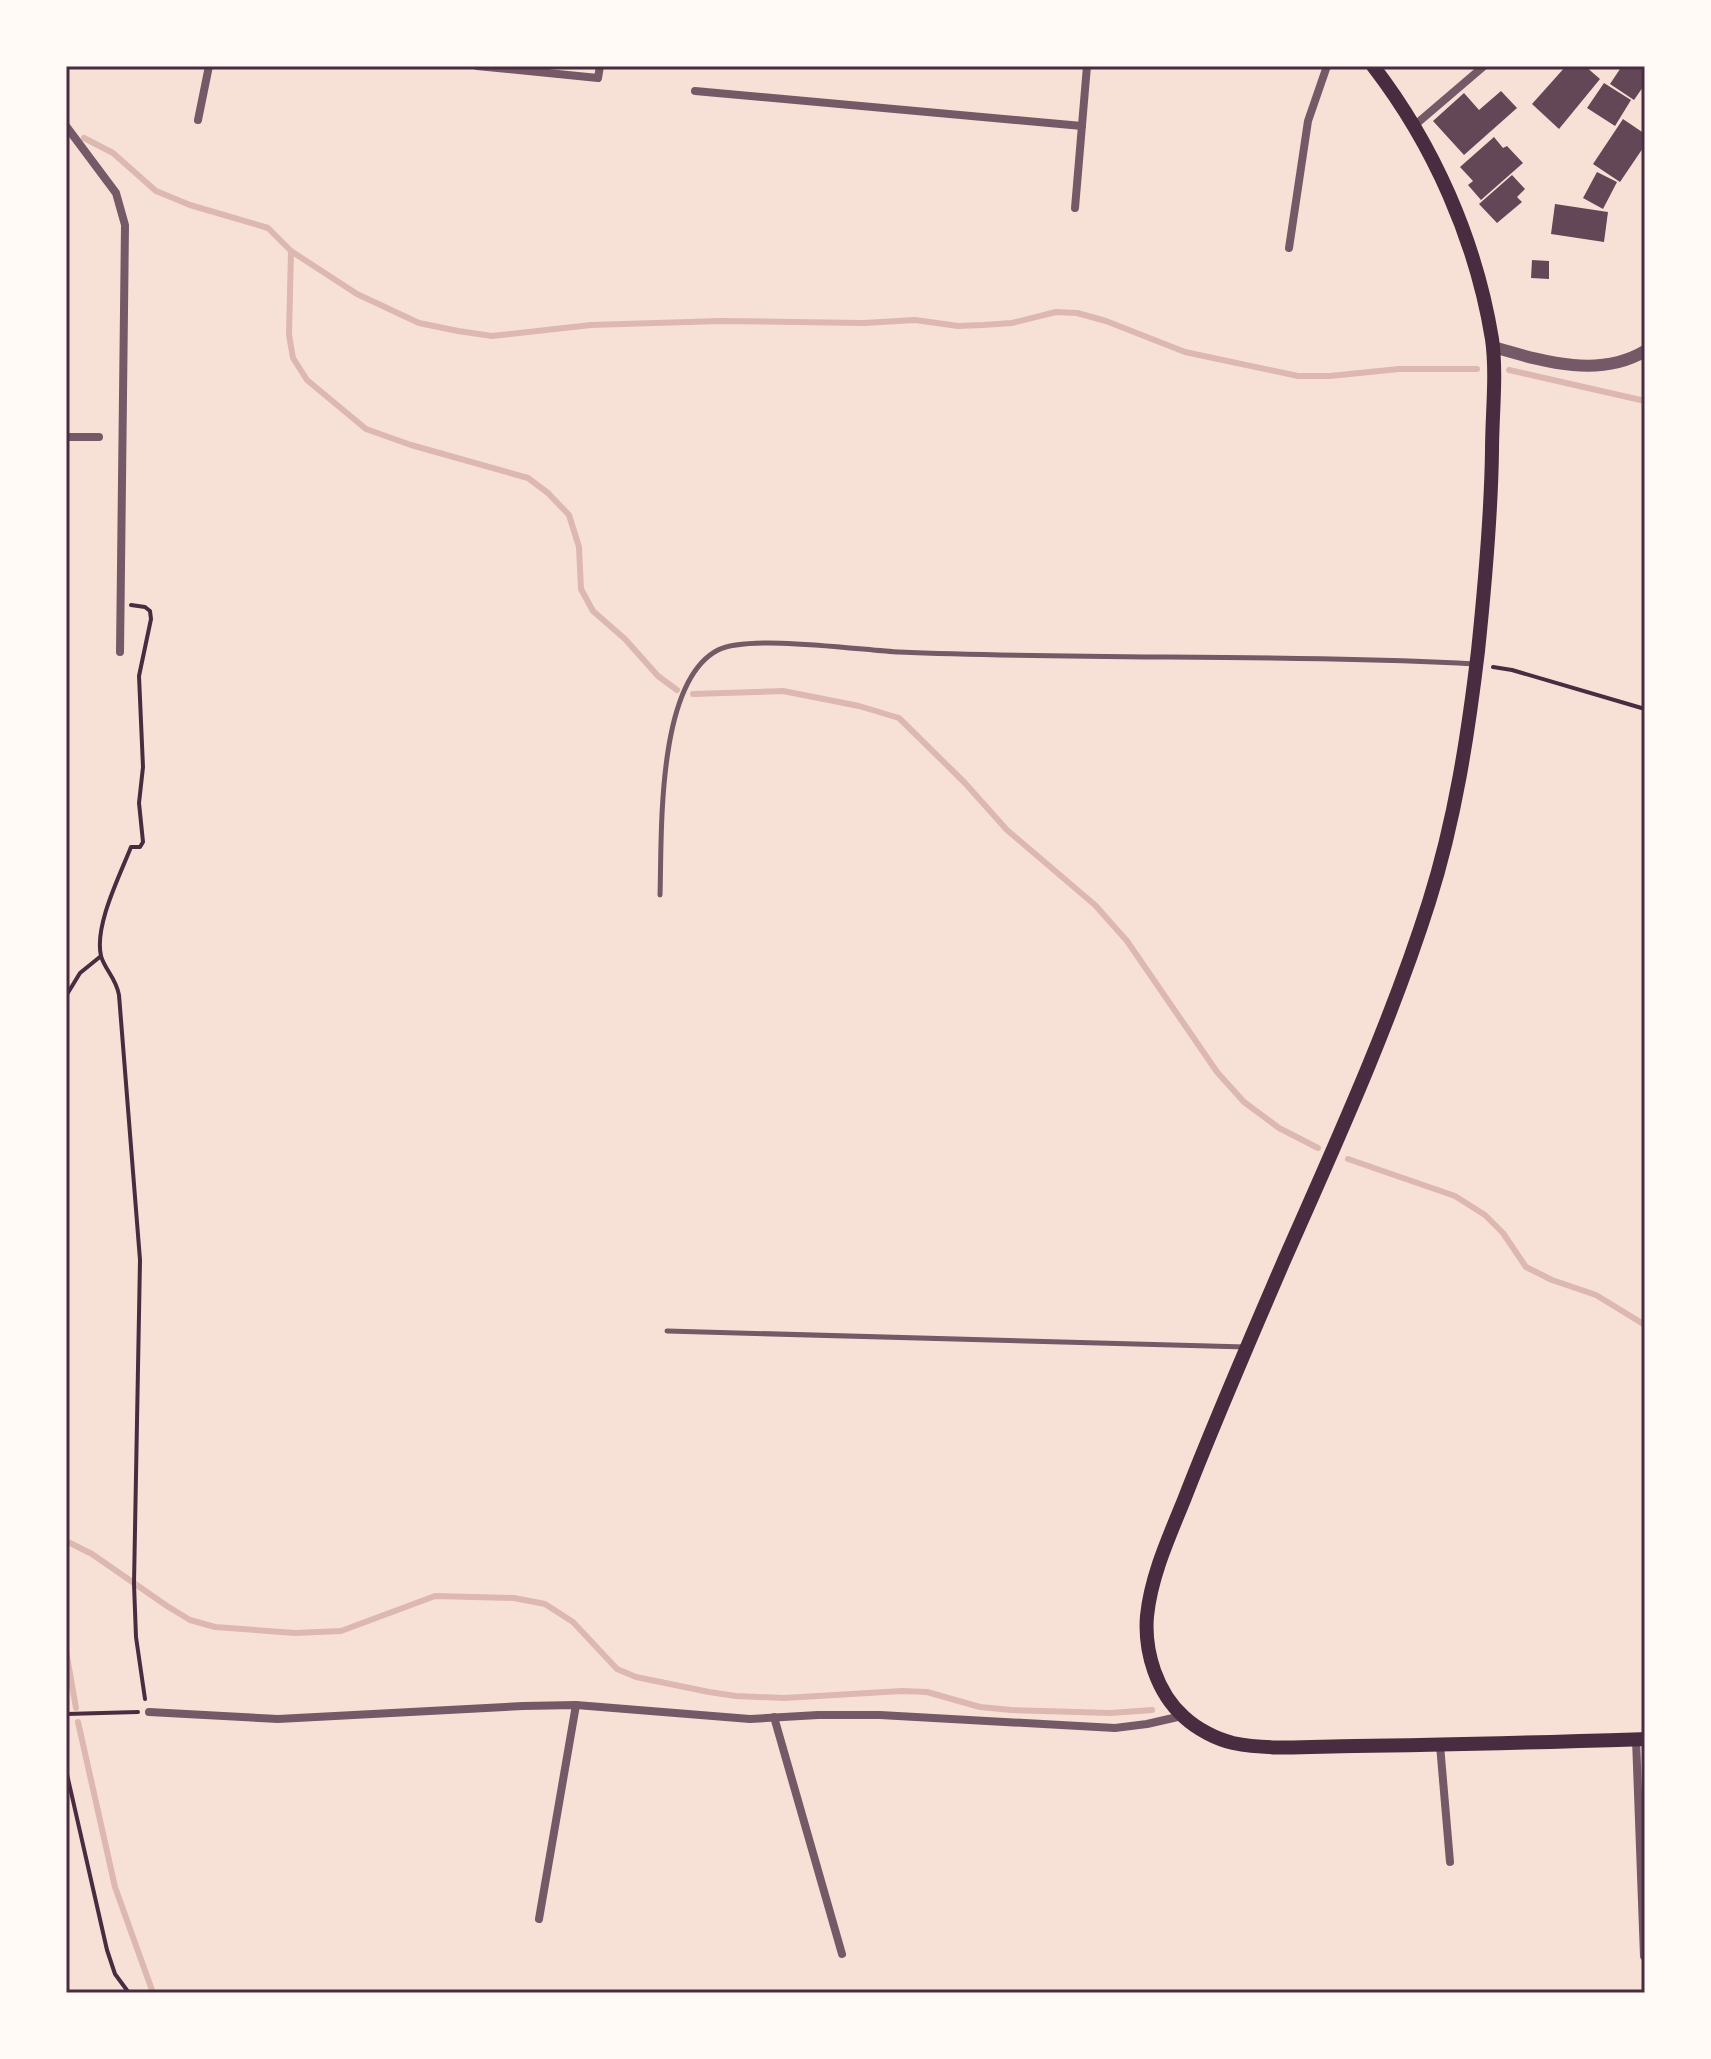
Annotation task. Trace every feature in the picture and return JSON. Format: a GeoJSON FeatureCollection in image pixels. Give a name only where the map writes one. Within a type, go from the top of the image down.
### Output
{"type":"FeatureCollection","features":[{"type":"Feature","properties":{"kind":"main road"},"geometry":{"type":"LineString","coordinates":[[1373,66],[1415,125],[1436,165],[1468,245],[1484,300],[1493,347],[1488,557],[1467,735],[1454,809],[1431,895],[1405,972],[1220,1406],[1152,1591],[1146,1636],[1151,1660],[1167,1697],[1182,1716],[1201,1730],[1228,1742],[1259,1746],[1440,1745],[1641,1739]]}},
{"type":"Feature","properties":{"kind":"street"},"geometry":{"type":"LineString","coordinates":[[198,120],[209,66]]}},
{"type":"Feature","properties":{"kind":"street"},"geometry":{"type":"LineString","coordinates":[[477,66],[598,78],[600,66]]}},
{"type":"Feature","properties":{"kind":"street"},"geometry":{"type":"LineString","coordinates":[[1075,208],[1087,66]]}},
{"type":"Feature","properties":{"kind":"street"},"geometry":{"type":"LineString","coordinates":[[1289,248],[1308,121],[1327,66]]}},
{"type":"Feature","properties":{"kind":"street"},"geometry":{"type":"LineString","coordinates":[[1415,125],[1484,66]]}},
{"type":"Feature","properties":{"kind":"street"},"geometry":{"type":"LineString","coordinates":[[695,91],[1082,126]]}},
{"type":"Feature","properties":{"kind":"street"},"geometry":{"type":"LineString","coordinates":[[66,126],[116,193],[125,225],[120,652]]}},
{"type":"Feature","properties":{"kind":"street"},"geometry":{"type":"LineString","coordinates":[[1493,347],[1566,364],[1602,366],[1629,360],[1645,351]]}},
{"type":"Feature","properties":{"kind":"street"},"geometry":{"type":"LineString","coordinates":[[66,437],[99,437]]}},
{"type":"Feature","properties":{"kind":"street"},"geometry":{"type":"LineString","coordinates":[[539,1919],[576,1705]]}},
{"type":"Feature","properties":{"kind":"street"},"geometry":{"type":"LineString","coordinates":[[149,1712],[278,1719],[576,1705],[750,1719],[880,1715],[1115,1728],[1182,1716]]}},
{"type":"Feature","properties":{"kind":"street"},"geometry":{"type":"LineString","coordinates":[[774,1717],[842,1954]]}},
{"type":"Feature","properties":{"kind":"street"},"geometry":{"type":"LineString","coordinates":[[1641,1739],[1644,1956]]}},
{"type":"Feature","properties":{"kind":"street"},"geometry":{"type":"LineString","coordinates":[[1440,1745],[1450,1862]]}},
{"type":"Feature","properties":{"kind":"lane"},"geometry":{"type":"LineString","coordinates":[[660,895],[663,783],[678,703],[687,683],[717,650],[736,645],[773,644],[900,652],[1476,664]]}},
{"type":"Feature","properties":{"kind":"lane"},"geometry":{"type":"LineString","coordinates":[[667,1331],[1246,1347]]}},
{"type":"Feature","properties":{"kind":"path"},"geometry":{"type":"LineString","coordinates":[[66,1714],[149,1712],[136,1637],[134,1584],[140,1260],[119,995],[116,980],[101,956],[100,941],[106,913],[131,847],[140,847],[143,842],[139,803],[143,767],[139,676],[149,632],[150,611],[137,605],[121,606]]}},
{"type":"Feature","properties":{"kind":"path"},"geometry":{"type":"LineString","coordinates":[[1512,670],[1645,709]]}},
{"type":"Feature","properties":{"kind":"path"},"geometry":{"type":"LineString","coordinates":[[66,996],[80,973],[101,956]]}},
{"type":"Feature","properties":{"kind":"path"},"geometry":{"type":"LineString","coordinates":[[66,1770],[107,1950],[115,1974],[129,1993]]}},
{"type":"Feature","properties":{"kind":"building"},"geometry":{"type":"Polygon","coordinates":[[[1566,66],[1585,66],[1600,79],[1559,129],[1532,104],[1566,66]]]}},
{"type":"Feature","properties":{"kind":"building"},"geometry":{"type":"Polygon","coordinates":[[[1622,66],[1645,66],[1645,84],[1634,100],[1610,84],[1622,66]]]}},
{"type":"Feature","properties":{"kind":"building"},"geometry":{"type":"Polygon","coordinates":[[[1604,83],[1631,100],[1615,126],[1587,108],[1604,83]]]}},
{"type":"Feature","properties":{"kind":"building"},"geometry":{"type":"Polygon","coordinates":[[[1501,91],[1517,108],[1464,155],[1433,121],[1464,93],[1479,110],[1501,91]]]}},
{"type":"Feature","properties":{"kind":"building"},"geometry":{"type":"Polygon","coordinates":[[[1623,119],[1645,134],[1645,145],[1620,182],[1593,164],[1623,119]]]}},
{"type":"Feature","properties":{"kind":"building"},"geometry":{"type":"Polygon","coordinates":[[[1494,137],[1523,163],[1481,200],[1468,185],[1473,181],[1460,167],[1494,137]]]}},
{"type":"Feature","properties":{"kind":"building"},"geometry":{"type":"Polygon","coordinates":[[[1597,172],[1617,182],[1603,209],[1583,198],[1597,172]]]}},
{"type":"Feature","properties":{"kind":"building"},"geometry":{"type":"Polygon","coordinates":[[[1512,175],[1525,189],[1517,197],[1522,202],[1497,223],[1479,204],[1512,175]]]}},
{"type":"Feature","properties":{"kind":"building"},"geometry":{"type":"Polygon","coordinates":[[[1555,204],[1608,212],[1604,242],[1551,234],[1555,204]]]}},
{"type":"Feature","properties":{"kind":"building"},"geometry":{"type":"Polygon","coordinates":[[[1532,260],[1549,261],[1549,279],[1531,278],[1532,260]]]}},
{"type":"Feature","properties":{"kind":"waterway"},"geometry":{"type":"LineString","coordinates":[[84,138],[113,153],[156,191],[190,205],[268,228],[291,251],[357,294],[419,323],[458,331],[492,336],[591,325],[720,321],[864,323],[915,320],[958,326],[1012,323],[1056,312],[1077,313],[1106,321],[1185,352],[1298,376],[1399,369],[1477,369]]}},
{"type":"Feature","properties":{"kind":"waterway"},"geometry":{"type":"LineString","coordinates":[[291,251],[289,335],[293,358],[307,380],[366,429],[528,478],[548,493],[569,515],[579,547],[581,589],[593,611],[625,639],[658,676],[677,690]]}},
{"type":"Feature","properties":{"kind":"waterway"},"geometry":{"type":"LineString","coordinates":[[1509,370],[1645,401]]}},
{"type":"Feature","properties":{"kind":"waterway"},"geometry":{"type":"LineString","coordinates":[[693,694],[783,691],[859,706],[899,718],[1007,830],[1095,905],[1127,941],[1217,1072],[1244,1102],[1279,1128],[1318,1148]]}},
{"type":"Feature","properties":{"kind":"waterway"},"geometry":{"type":"LineString","coordinates":[[1348,1159],[1455,1196],[1485,1215],[1503,1233],[1526,1267],[1552,1280],[1596,1295],[1645,1325]]}},
{"type":"Feature","properties":{"kind":"waterway"},"geometry":{"type":"LineString","coordinates":[[66,1541],[92,1554],[190,1620],[215,1627],[295,1633],[341,1631],[435,1596],[514,1598],[545,1604],[573,1622],[617,1669],[636,1677],[709,1692],[784,1698],[927,1692],[980,1707],[1011,1710],[1111,1713],[1152,1710]]}},
{"type":"Feature","properties":{"kind":"waterway"},"geometry":{"type":"LineString","coordinates":[[66,1651],[76,1708]]}},
{"type":"Feature","properties":{"kind":"waterway"},"geometry":{"type":"LineString","coordinates":[[78,1722],[115,1887],[153,1993]]}}]}
